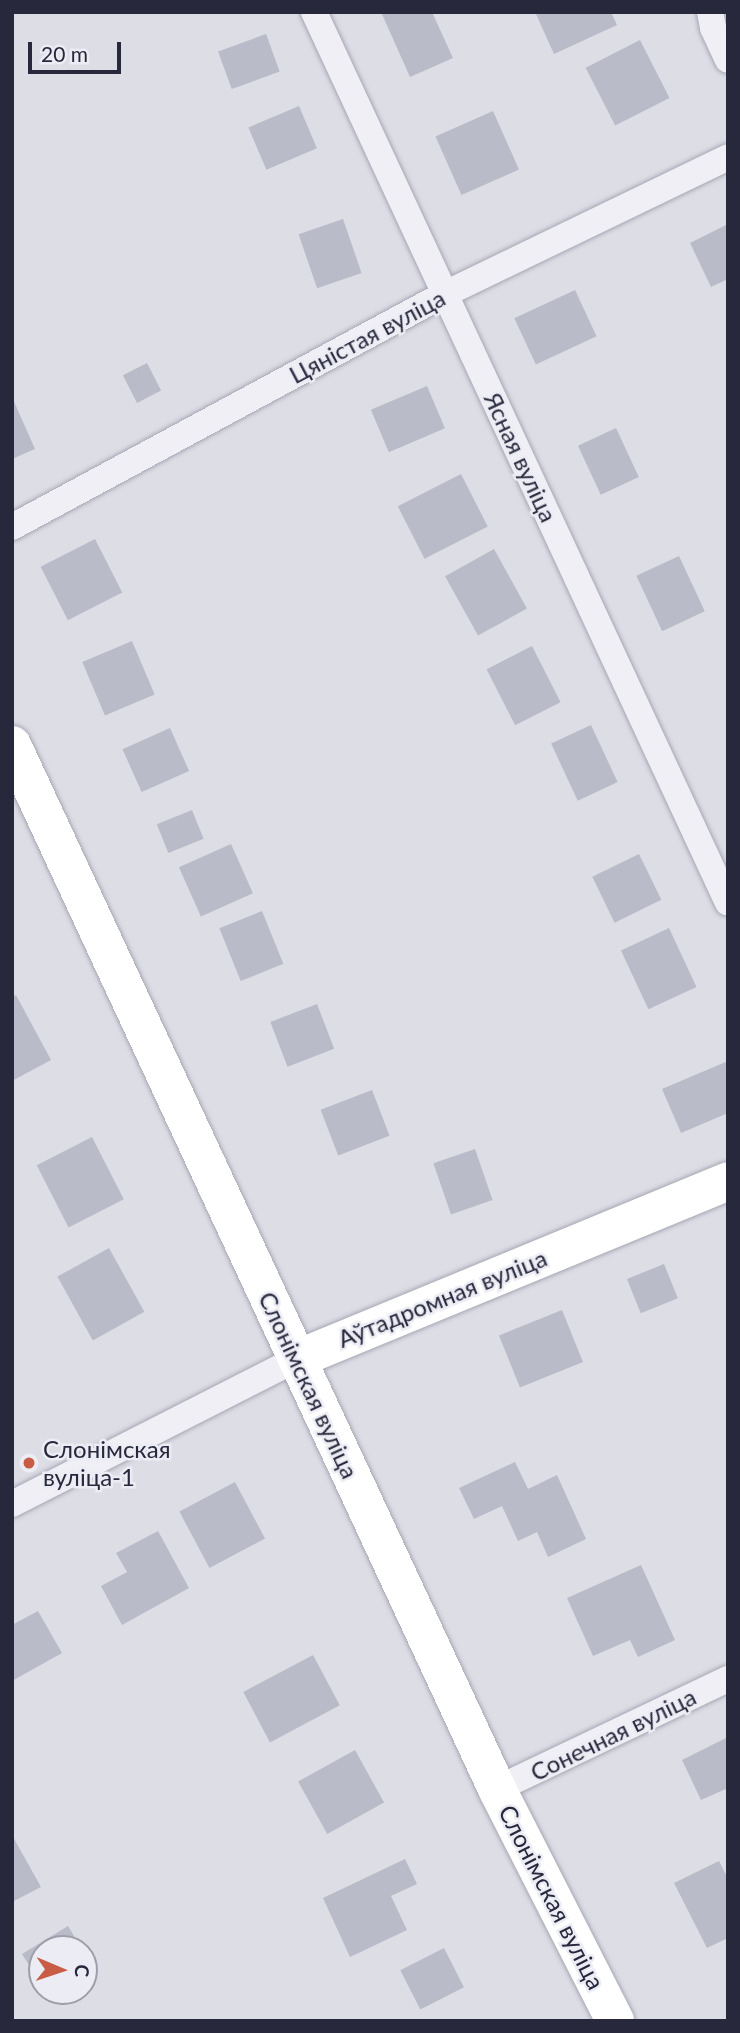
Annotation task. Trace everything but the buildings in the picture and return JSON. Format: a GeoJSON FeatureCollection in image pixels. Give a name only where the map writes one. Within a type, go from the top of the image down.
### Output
{"type":"FeatureCollection","features":[{"type":"Feature","properties":{"kind":"street","name":"Ясная вуліца"},"geometry":{"type":"LineString","coordinates":[[314,12],[728,903]]}},
{"type":"Feature","properties":{"kind":"street"},"geometry":{"type":"LineString","coordinates":[[710,12],[713,28],[728,60]]}},
{"type":"Feature","properties":{"kind":"street","name":"Цяністая вуліца"},"geometry":{"type":"LineString","coordinates":[[12,527],[445,294],[728,157]]}},
{"type":"Feature","properties":{"kind":"street","name":"Слонімская вуліца"},"geometry":{"type":"LineString","coordinates":[[12,745],[498,1789],[615,2021]]}},
{"type":"Feature","properties":{"kind":"street","name":"Аўтадромная вуліца"},"geometry":{"type":"LineString","coordinates":[[12,1504],[297,1359],[728,1181]]}},
{"type":"Feature","properties":{"kind":"street","name":"Сонечная вуліца"},"geometry":{"type":"LineString","coordinates":[[498,1789],[728,1679]]}},
{"type":"Feature","properties":{"kind":"place","name":"Слонімская вуліца-1"},"geometry":{"type":"Point","coordinates":[29,1463]}}]}
